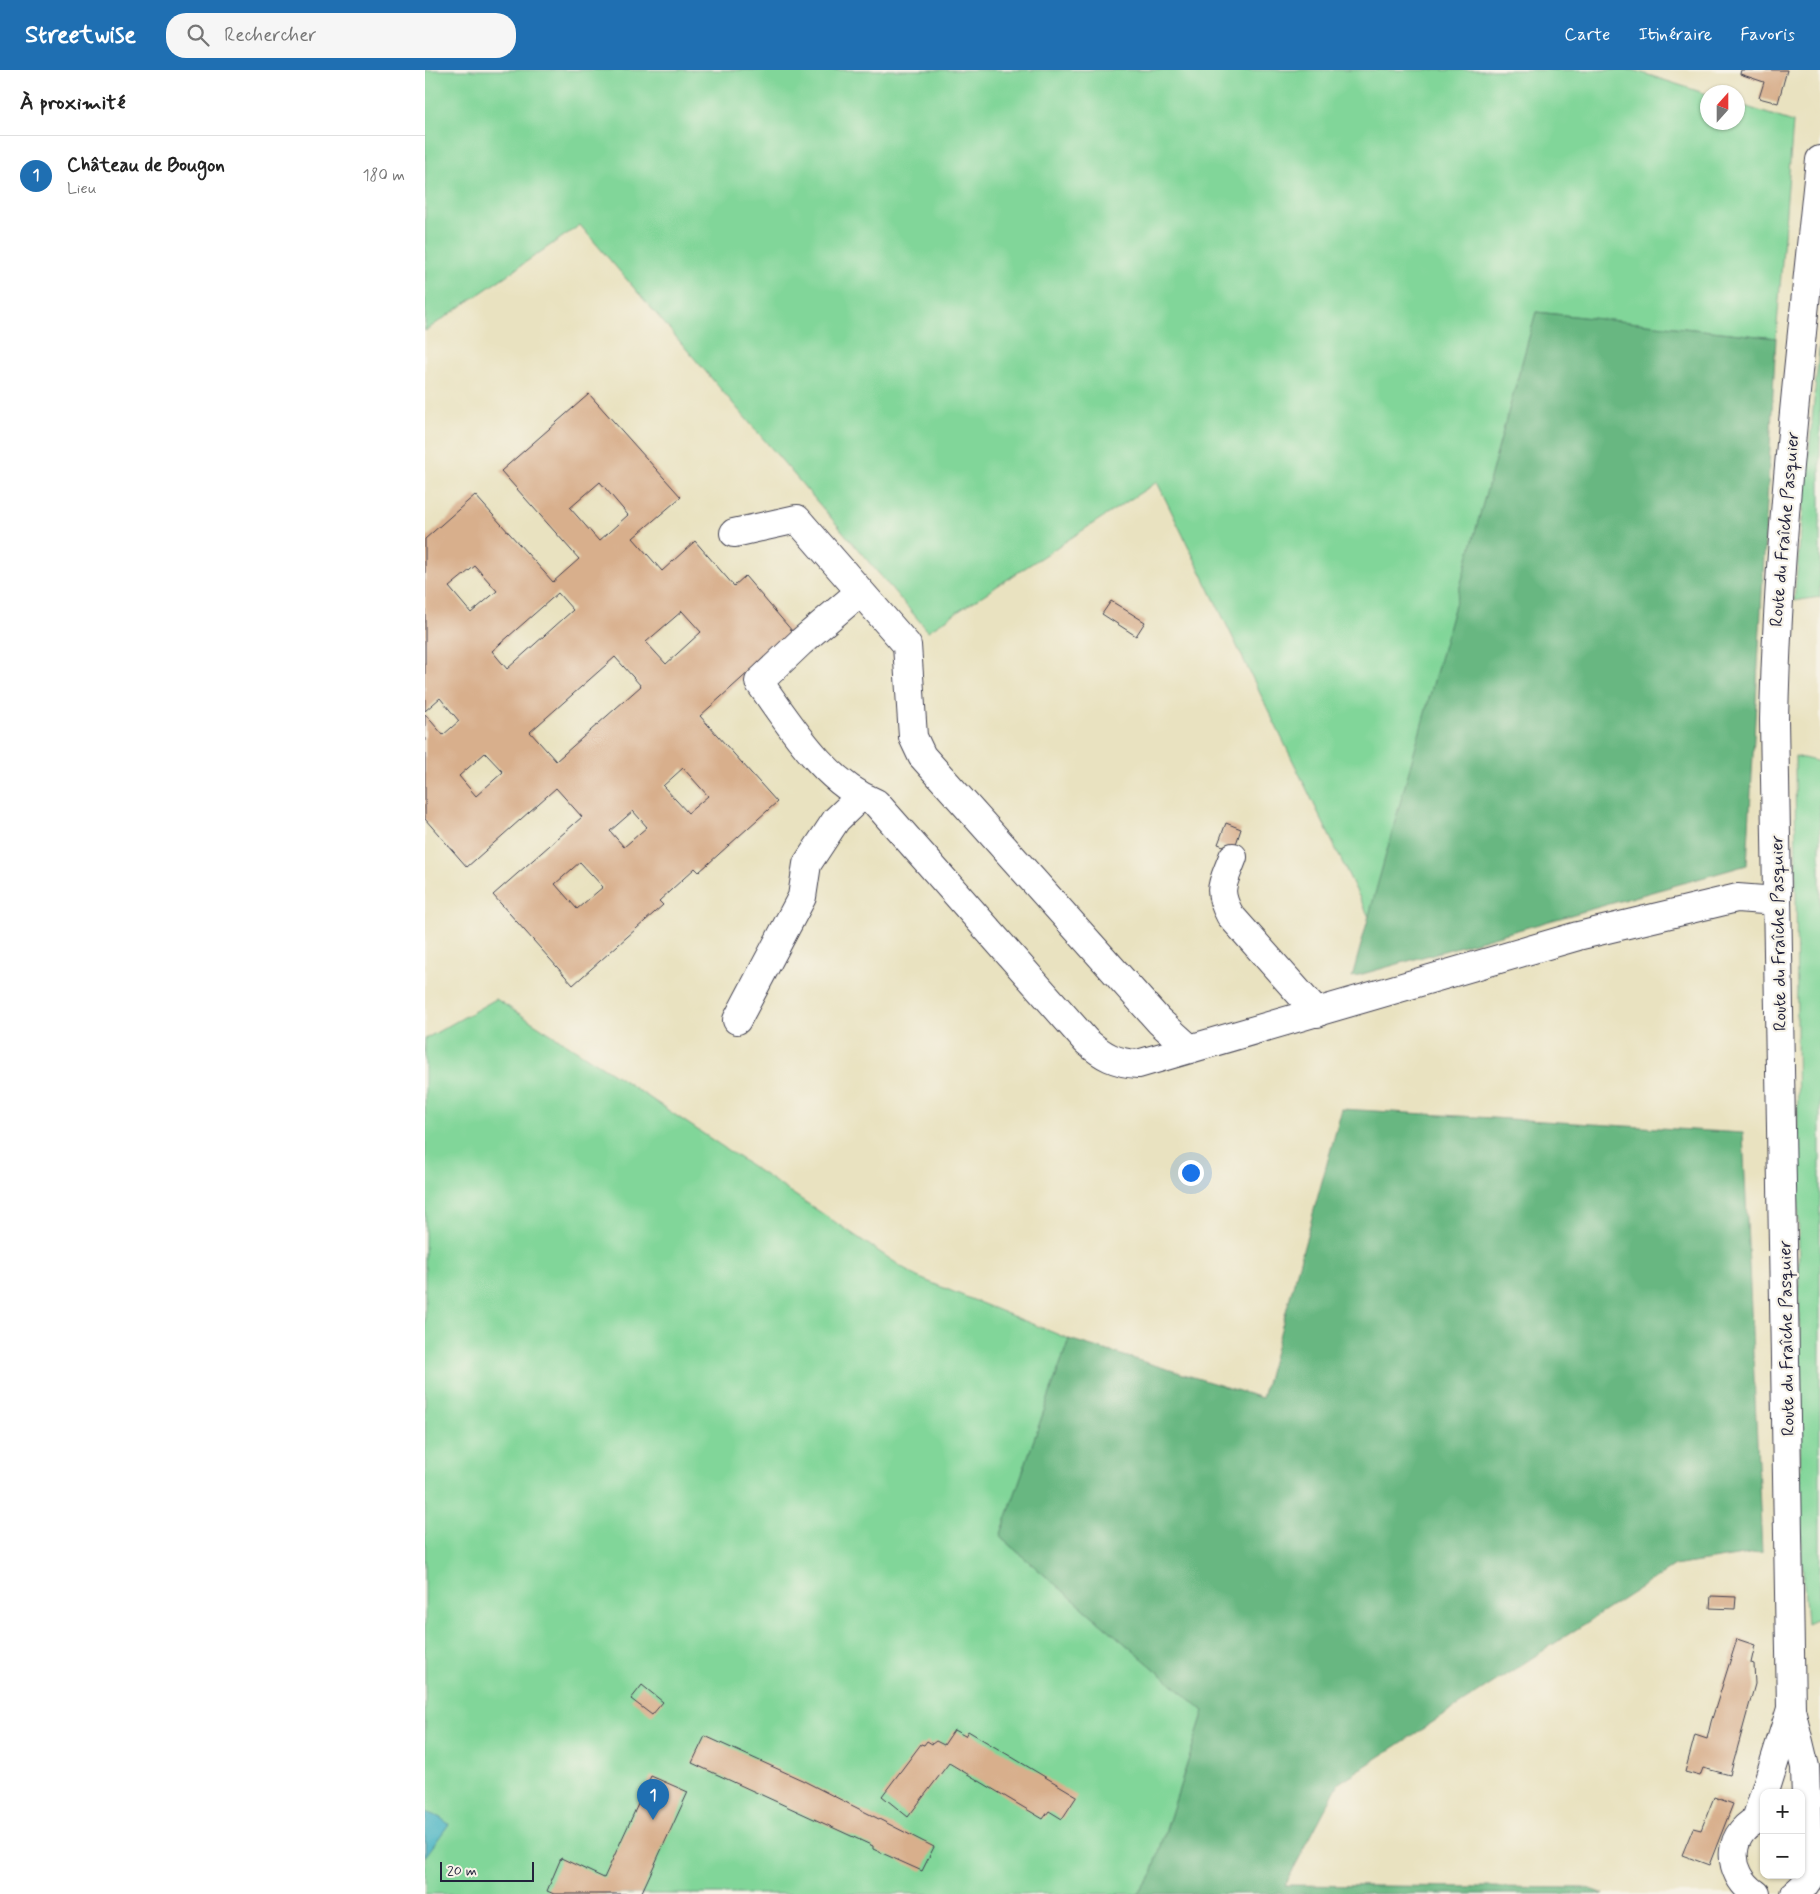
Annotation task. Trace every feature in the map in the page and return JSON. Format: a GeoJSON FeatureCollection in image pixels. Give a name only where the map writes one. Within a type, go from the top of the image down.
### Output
{"type":"FeatureCollection","features":[{"type":"Feature","properties":{"kind":"main road","name":"Route du Fraîche Pasquier"},"geometry":{"type":"LineString","coordinates":[[1805,1789],[1805,1767],[1791,1709],[1774,757],[1777,601],[1788,468],[1820,160]]}},
{"type":"Feature","properties":{"kind":"main road"},"geometry":{"type":"LineString","coordinates":[[734,533],[797,519],[907,645],[913,737],[922,756],[1159,1021],[1190,1049]]}},
{"type":"Feature","properties":{"kind":"main road"},"geometry":{"type":"LineString","coordinates":[[860,592],[801,642],[759,682],[796,732],[833,775],[860,796],[876,803],[1080,1034],[1101,1055],[1120,1063],[1138,1064],[1577,936],[1737,898],[1777,902]]}},
{"type":"Feature","properties":{"kind":"main road"},"geometry":{"type":"LineString","coordinates":[[737,1020],[802,897],[807,864],[836,820],[860,796]]}},
{"type":"Feature","properties":{"kind":"main road"},"geometry":{"type":"LineString","coordinates":[[1233,857],[1221,887],[1221,898],[1230,915],[1317,1012]]}},
{"type":"Feature","properties":{"kind":"main road","name":"Route du Fraîche Pasquier"},"geometry":{"type":"LineString","coordinates":[[1768,1789],[1791,1709]]}},
{"type":"Feature","properties":{"kind":"main road"},"geometry":{"type":"LineString","coordinates":[[1745,1891],[1734,1866],[1735,1844],[1747,1826],[1760,1819]]}},
{"type":"Feature","properties":{"kind":"main road"},"geometry":{"type":"LineString","coordinates":[[1805,1828],[1815,1843],[1817,1858],[1814,1872],[1805,1891]]}},
{"type":"Feature","properties":{"kind":"green space"},"geometry":{"type":"Polygon","coordinates":[[[425,70],[1633,70],[1700,92],[1700,130],[1745,130],[1745,106],[1793,122],[1776,338],[1536,312],[1369,917],[1157,482],[928,631],[580,225],[425,331],[425,70]]]}},
{"type":"Feature","properties":{"kind":"green space"},"geometry":{"type":"Polygon","coordinates":[[[1536,312],[1776,338],[1747,865],[1352,977],[1536,312]]]}},
{"type":"Feature","properties":{"kind":"green space"},"geometry":{"type":"Polygon","coordinates":[[[1820,341],[1820,597],[1794,601],[1820,341]]]}},
{"type":"Feature","properties":{"kind":"green space"},"geometry":{"type":"Polygon","coordinates":[[[1795,756],[1820,762],[1820,1617],[1807,1623],[1801,1549],[1795,756]]]}},
{"type":"Feature","properties":{"kind":"green space"},"geometry":{"type":"Polygon","coordinates":[[[496,999],[620,1078],[917,1277],[1069,1339],[1000,1537],[1204,1711],[1152,1874],[1138,1894],[425,1894],[425,1039],[496,999]]]}},
{"type":"Feature","properties":{"kind":"green space"},"geometry":{"type":"Polygon","coordinates":[[[1342,1109],[1743,1133],[1762,1552],[1674,1566],[1339,1783],[1285,1885],[1587,1888],[1604,1894],[1138,1894],[1152,1874],[1204,1711],[1000,1537],[1069,1339],[1262,1398],[1342,1109]]]}},
{"type":"Feature","properties":{"kind":"water"},"geometry":{"type":"Polygon","coordinates":[[[425,1812],[439,1817],[449,1824],[425,1857],[425,1812]]]}},
{"type":"Feature","properties":{"kind":"building"},"geometry":{"type":"Polygon","coordinates":[[[1741,70],[1787,70],[1778,103],[1759,98],[1764,82],[1740,74],[1741,70]]]}},
{"type":"Feature","properties":{"kind":"building"},"geometry":{"type":"Polygon","coordinates":[[[589,394],[681,497],[633,538],[662,571],[695,541],[734,586],[745,576],[793,632],[700,716],[777,802],[699,872],[695,868],[659,901],[663,905],[573,985],[493,895],[582,817],[556,788],[467,867],[425,819],[425,714],[443,735],[459,721],[440,698],[425,711],[425,539],[475,495],[553,582],[579,559],[501,471],[589,394]],[[600,482],[570,508],[599,541],[628,515],[600,482]],[[475,566],[449,587],[471,613],[497,591],[475,566]],[[558,593],[492,651],[507,669],[573,610],[558,593]],[[682,611],[646,642],[666,664],[701,632],[682,611]],[[615,657],[530,732],[556,761],[641,686],[615,657]],[[485,753],[459,776],[476,796],[503,772],[485,753]],[[683,768],[663,786],[688,813],[708,796],[683,768]],[[633,811],[610,831],[624,847],[647,827],[633,811]],[[580,862],[555,884],[577,909],[603,887],[580,862]]]}},
{"type":"Feature","properties":{"kind":"building"},"geometry":{"type":"Polygon","coordinates":[[[1111,601],[1145,622],[1136,636],[1102,614],[1111,601]]]}},
{"type":"Feature","properties":{"kind":"building"},"geometry":{"type":"Polygon","coordinates":[[[1226,823],[1241,829],[1234,850],[1218,844],[1226,823]]]}},
{"type":"Feature","properties":{"kind":"building"},"geometry":{"type":"Polygon","coordinates":[[[1711,1596],[1736,1597],[1735,1609],[1710,1608],[1711,1596]]]}},
{"type":"Feature","properties":{"kind":"building"},"geometry":{"type":"Polygon","coordinates":[[[1737,1639],[1755,1645],[1751,1663],[1754,1664],[1755,1684],[1730,1775],[1703,1768],[1700,1776],[1685,1772],[1695,1735],[1707,1739],[1737,1639]]]}},
{"type":"Feature","properties":{"kind":"building"},"geometry":{"type":"Polygon","coordinates":[[[642,1685],[663,1702],[652,1715],[631,1699],[642,1685]]]}},
{"type":"Feature","properties":{"kind":"building"},"geometry":{"type":"Polygon","coordinates":[[[954,1730],[965,1736],[968,1731],[1077,1796],[1062,1819],[1049,1811],[1043,1819],[949,1763],[908,1817],[882,1796],[921,1744],[924,1745],[927,1741],[932,1744],[936,1741],[944,1745],[954,1730]]]}},
{"type":"Feature","properties":{"kind":"building"},"geometry":{"type":"Polygon","coordinates":[[[705,1736],[802,1780],[934,1847],[922,1871],[873,1849],[873,1846],[692,1763],[705,1736]]]}},
{"type":"Feature","properties":{"kind":"building"},"geometry":{"type":"Polygon","coordinates":[[[651,1776],[688,1792],[641,1894],[554,1894],[547,1891],[561,1858],[604,1878],[651,1776]]]}},
{"type":"Feature","properties":{"kind":"building"},"geometry":{"type":"Polygon","coordinates":[[[1714,1797],[1733,1804],[1709,1865],[1682,1855],[1693,1828],[1701,1830],[1714,1797]]]}},
{"type":"Feature","properties":{"kind":"place","name":"Château de Bougon"},"geometry":{"type":"Point","coordinates":[653,1820]}}]}
